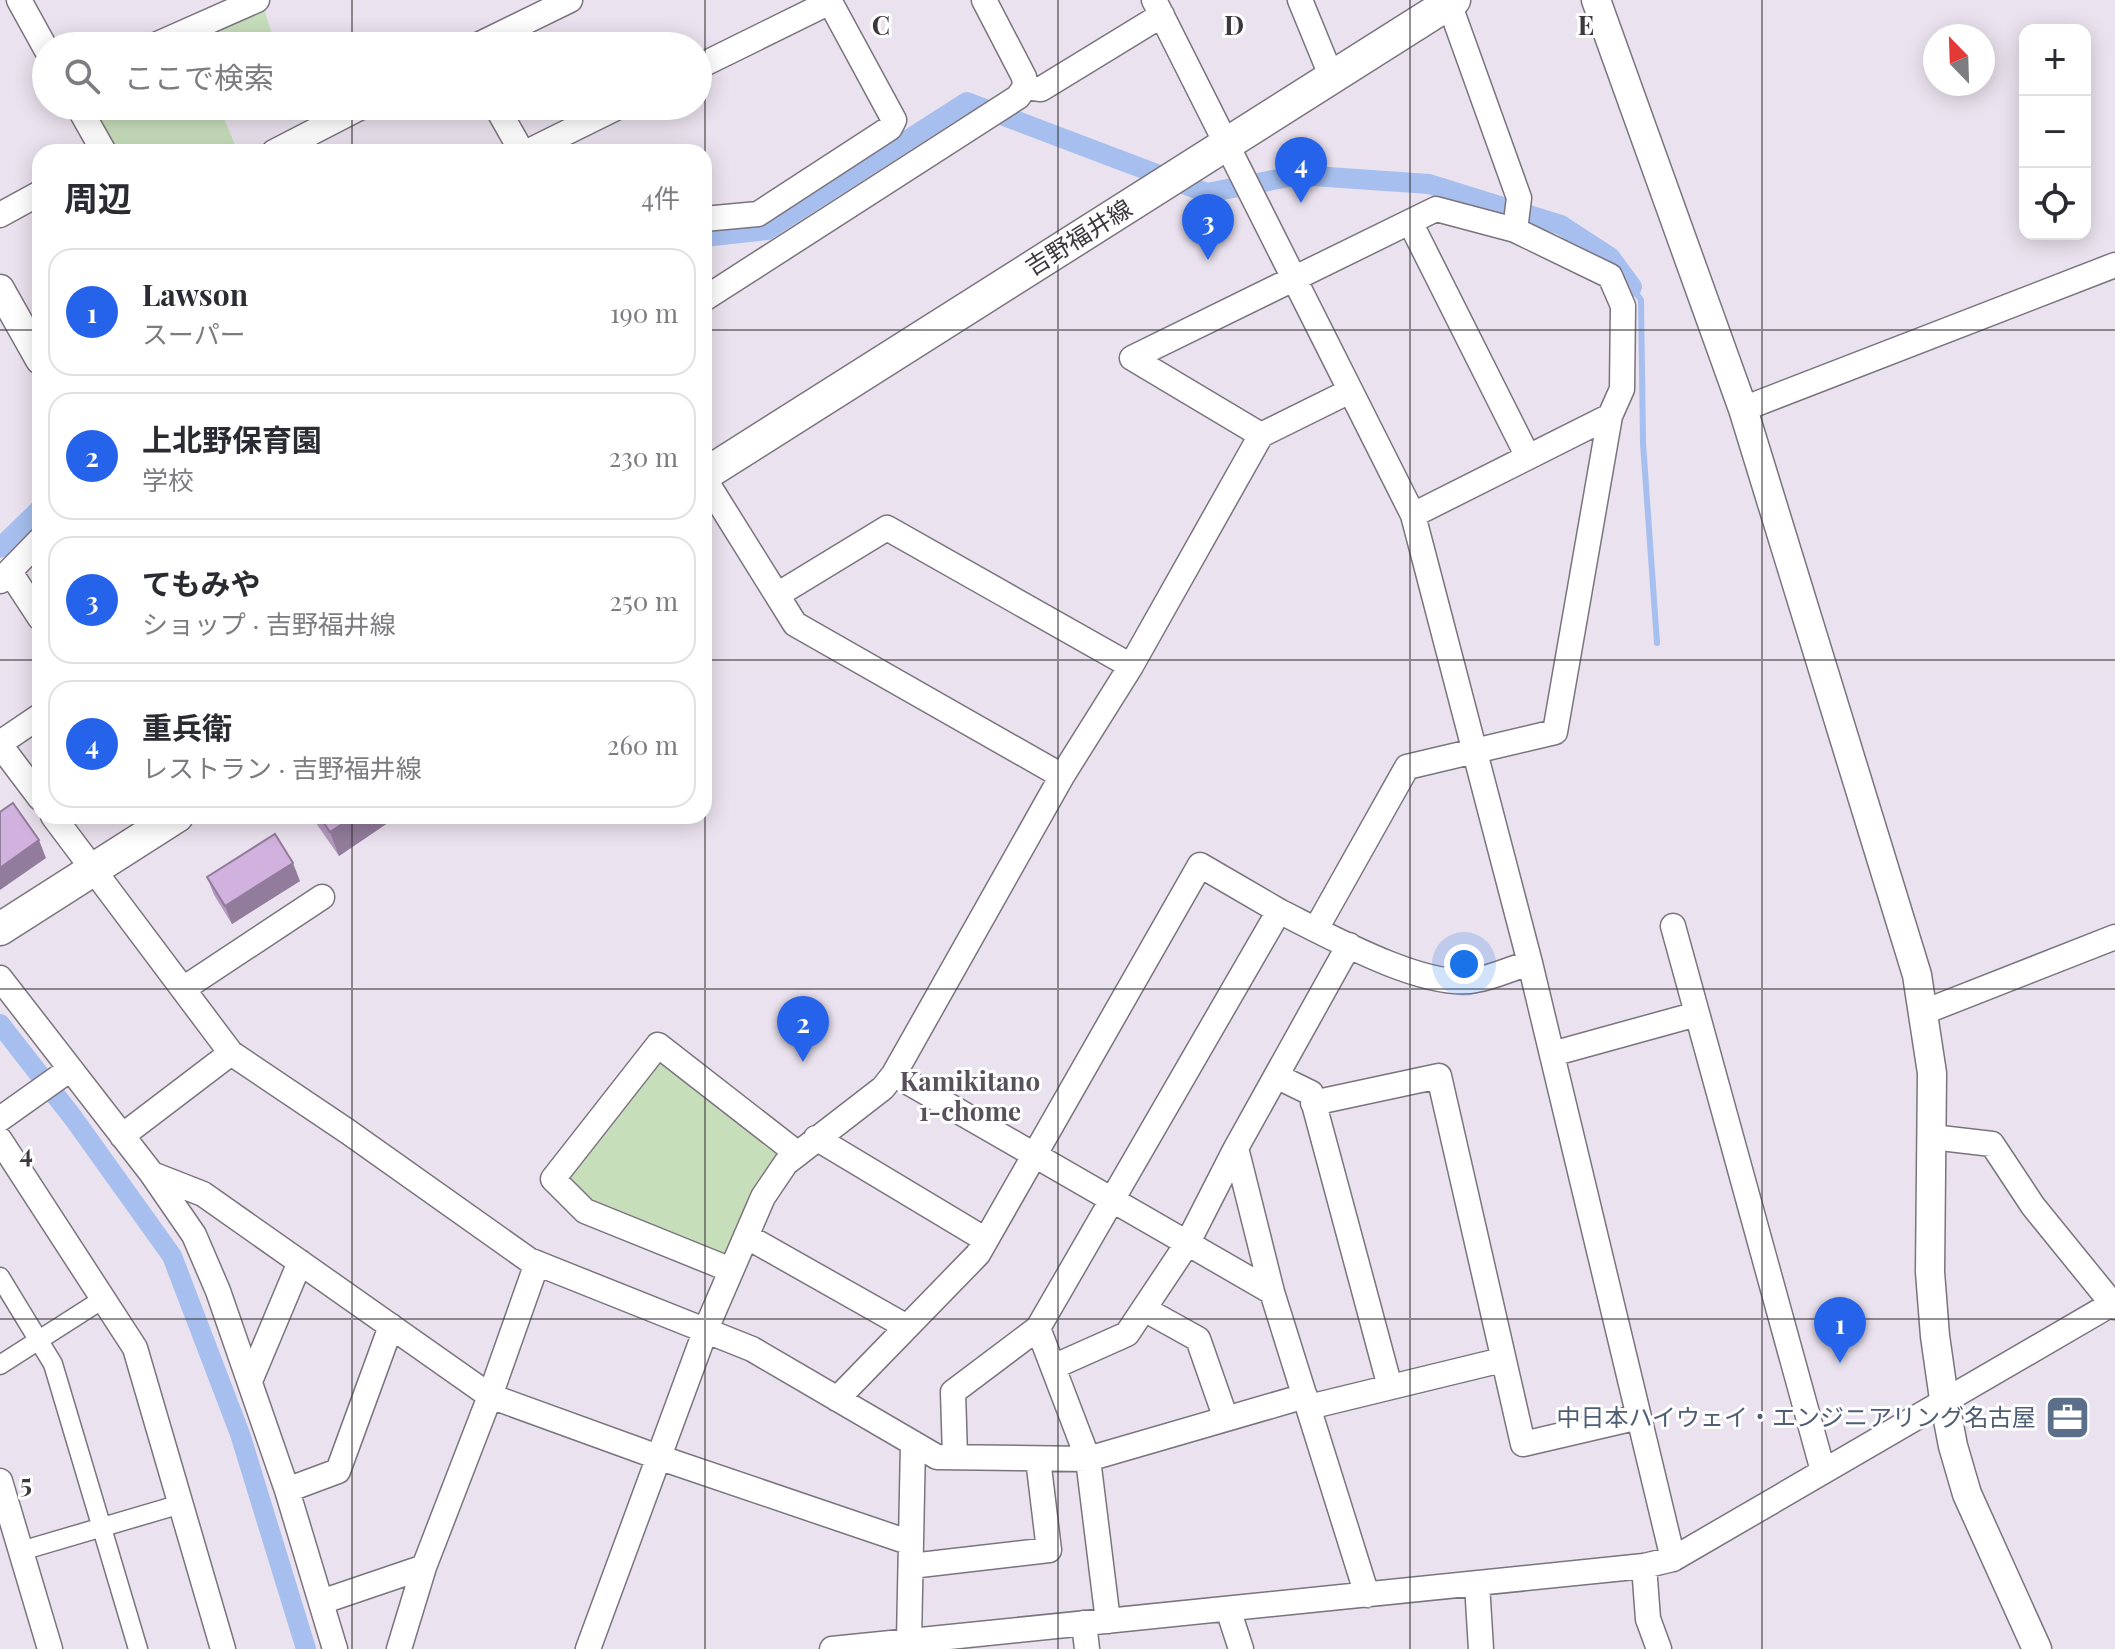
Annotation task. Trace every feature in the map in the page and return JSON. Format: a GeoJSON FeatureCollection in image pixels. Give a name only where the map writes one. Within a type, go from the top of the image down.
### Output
{"type":"FeatureCollection","features":[{"type":"Feature","properties":{"kind":"main road","name":"吉野福井線"},"geometry":{"type":"LineString","coordinates":[[712,471],[1450,1]]}},
{"type":"Feature","properties":{"kind":"main road"},"geometry":{"type":"LineString","coordinates":[[0,929],[164,824]]}},
{"type":"Feature","properties":{"kind":"street"},"geometry":{"type":"LineString","coordinates":[[19,0],[37,32]]}},
{"type":"Feature","properties":{"kind":"street"},"geometry":{"type":"LineString","coordinates":[[185,32],[257,0]]}},
{"type":"Feature","properties":{"kind":"street"},"geometry":{"type":"LineString","coordinates":[[496,32],[529,9],[570,0]]}},
{"type":"Feature","properties":{"kind":"street"},"geometry":{"type":"LineString","coordinates":[[712,294],[1018,97],[1025,87],[1024,77],[984,0]]}},
{"type":"Feature","properties":{"kind":"street"},"geometry":{"type":"LineString","coordinates":[[1300,0],[1332,78]]}},
{"type":"Feature","properties":{"kind":"street"},"geometry":{"type":"LineString","coordinates":[[1596,0],[1743,409],[1917,975],[1932,1073],[1930,1272],[1944,1399],[1967,1494],[2037,1649]]}},
{"type":"Feature","properties":{"kind":"street"},"geometry":{"type":"LineString","coordinates":[[712,60],[829,1],[894,120],[890,128],[758,214],[712,218]]}},
{"type":"Feature","properties":{"kind":"street"},"geometry":{"type":"LineString","coordinates":[[1450,1],[1519,198],[1515,230]]}},
{"type":"Feature","properties":{"kind":"street"},"geometry":{"type":"LineString","coordinates":[[1025,87],[1041,89],[1158,8],[1413,515],[1530,963],[1673,1559]]}},
{"type":"Feature","properties":{"kind":"street"},"geometry":{"type":"LineString","coordinates":[[86,120],[99,144]]}},
{"type":"Feature","properties":{"kind":"street"},"geometry":{"type":"LineString","coordinates":[[289,144],[336,120]]}},
{"type":"Feature","properties":{"kind":"street"},"geometry":{"type":"LineString","coordinates":[[505,120],[520,144]]}},
{"type":"Feature","properties":{"kind":"street"},"geometry":{"type":"LineString","coordinates":[[542,144],[591,120]]}},
{"type":"Feature","properties":{"kind":"street"},"geometry":{"type":"LineString","coordinates":[[0,215],[32,197]]}},
{"type":"Feature","properties":{"kind":"street"},"geometry":{"type":"LineString","coordinates":[[1261,435],[1132,358],[1436,209],[1515,230],[1610,276],[1623,306],[1622,389],[1610,416],[1555,732],[1407,767],[1316,929]]}},
{"type":"Feature","properties":{"kind":"street"},"geometry":{"type":"LineString","coordinates":[[1410,222],[1528,457]]}},
{"type":"Feature","properties":{"kind":"street"},"geometry":{"type":"LineString","coordinates":[[1743,409],[2115,265]]}},
{"type":"Feature","properties":{"kind":"street"},"geometry":{"type":"LineString","coordinates":[[0,289],[32,346]]}},
{"type":"Feature","properties":{"kind":"street"},"geometry":{"type":"LineString","coordinates":[[588,1649],[706,1329],[763,1197],[786,1163],[883,1088],[894,1074],[1062,776],[1131,666],[1261,435],[1350,391]]}},
{"type":"Feature","properties":{"kind":"street"},"geometry":{"type":"LineString","coordinates":[[1413,515],[1610,416]]}},
{"type":"Feature","properties":{"kind":"street"},"geometry":{"type":"LineString","coordinates":[[712,489],[795,624],[1062,776]]}},
{"type":"Feature","properties":{"kind":"street"},"geometry":{"type":"LineString","coordinates":[[777,595],[887,528],[1131,666]]}},
{"type":"Feature","properties":{"kind":"street"},"geometry":{"type":"LineString","coordinates":[[32,548],[5,576],[32,608]]}},
{"type":"Feature","properties":{"kind":"street"},"geometry":{"type":"LineString","coordinates":[[32,722],[0,744],[32,787]]}},
{"type":"Feature","properties":{"kind":"street"},"geometry":{"type":"LineString","coordinates":[[59,824],[231,1053],[529,1260],[752,1349],[937,1457],[1088,1459],[1226,1419],[1390,1387],[1502,1360]]}},
{"type":"Feature","properties":{"kind":"street"},"geometry":{"type":"LineString","coordinates":[[837,1399],[978,1254],[1200,865],[1279,911],[1349,945],[1428,977],[1474,981],[1530,963]]}},
{"type":"Feature","properties":{"kind":"street"},"geometry":{"type":"LineString","coordinates":[[183,989],[322,897]]}},
{"type":"Feature","properties":{"kind":"street"},"geometry":{"type":"LineString","coordinates":[[955,1457],[953,1392],[1038,1328],[1279,911]]}},
{"type":"Feature","properties":{"kind":"street"},"geometry":{"type":"LineString","coordinates":[[1673,926],[1823,1471]]}},
{"type":"Feature","properties":{"kind":"street"},"geometry":{"type":"LineString","coordinates":[[1924,1012],[2115,937]]}},
{"type":"Feature","properties":{"kind":"street"},"geometry":{"type":"LineString","coordinates":[[1053,1367],[1127,1334],[1187,1244],[1236,1148],[1349,945]]}},
{"type":"Feature","properties":{"kind":"street"},"geometry":{"type":"LineString","coordinates":[[0,978],[152,1174],[194,1235],[250,1381],[335,1649]]}},
{"type":"Feature","properties":{"kind":"street"},"geometry":{"type":"LineString","coordinates":[[1552,1054],[1697,1014]]}},
{"type":"Feature","properties":{"kind":"street"},"geometry":{"type":"LineString","coordinates":[[731,1270],[585,1211],[553,1179],[658,1045],[798,1154]]}},
{"type":"Feature","properties":{"kind":"street"},"geometry":{"type":"LineString","coordinates":[[122,1136],[231,1053]]}},
{"type":"Feature","properties":{"kind":"street"},"geometry":{"type":"LineString","coordinates":[[0,1119],[69,1070]]}},
{"type":"Feature","properties":{"kind":"street"},"geometry":{"type":"LineString","coordinates":[[894,1074],[1272,1292]]}},
{"type":"Feature","properties":{"kind":"street"},"geometry":{"type":"LineString","coordinates":[[1276,1076],[1311,1093],[1390,1387]]}},
{"type":"Feature","properties":{"kind":"street"},"geometry":{"type":"LineString","coordinates":[[1313,1103],[1439,1076],[1523,1444],[1639,1417]]}},
{"type":"Feature","properties":{"kind":"street"},"geometry":{"type":"LineString","coordinates":[[832,1649],[911,1645],[1084,1623],[1644,1566],[1673,1559],[1944,1399],[2114,1304],[2033,1206],[1992,1144],[1932,1137]]}},
{"type":"Feature","properties":{"kind":"street"},"geometry":{"type":"LineString","coordinates":[[816,1138],[986,1240]]}},
{"type":"Feature","properties":{"kind":"street"},"geometry":{"type":"LineString","coordinates":[[0,1140],[135,1348],[223,1649]]}},
{"type":"Feature","properties":{"kind":"street"},"geometry":{"type":"LineString","coordinates":[[1236,1148],[1272,1292],[1367,1595]]}},
{"type":"Feature","properties":{"kind":"street"},"geometry":{"type":"LineString","coordinates":[[152,1174],[203,1194],[490,1396],[911,1555],[1049,1550],[1038,1459]]}},
{"type":"Feature","properties":{"kind":"street"},"geometry":{"type":"LineString","coordinates":[[746,1236],[907,1327]]}},
{"type":"Feature","properties":{"kind":"street"},"geometry":{"type":"LineString","coordinates":[[250,1381],[300,1262]]}},
{"type":"Feature","properties":{"kind":"street"},"geometry":{"type":"LineString","coordinates":[[399,1649],[424,1567],[537,1263]]}},
{"type":"Feature","properties":{"kind":"street"},"geometry":{"type":"LineString","coordinates":[[0,1277],[53,1364],[138,1649]]}},
{"type":"Feature","properties":{"kind":"street"},"geometry":{"type":"LineString","coordinates":[[0,1365],[103,1299]]}},
{"type":"Feature","properties":{"kind":"street"},"geometry":{"type":"LineString","coordinates":[[1144,1309],[1198,1339],[1226,1419]]}},
{"type":"Feature","properties":{"kind":"street"},"geometry":{"type":"LineString","coordinates":[[287,1490],[338,1471],[391,1326]]}},
{"type":"Feature","properties":{"kind":"street"},"geometry":{"type":"LineString","coordinates":[[1038,1328],[1088,1459],[1108,1621]]}},
{"type":"Feature","properties":{"kind":"street"},"geometry":{"type":"LineString","coordinates":[[911,1645],[913,1443]]}},
{"type":"Feature","properties":{"kind":"street"},"geometry":{"type":"LineString","coordinates":[[0,1481],[50,1649]]}},
{"type":"Feature","properties":{"kind":"street"},"geometry":{"type":"LineString","coordinates":[[21,1551],[181,1504]]}},
{"type":"Feature","properties":{"kind":"street"},"geometry":{"type":"LineString","coordinates":[[1644,1566],[1648,1619],[1659,1649]]}},
{"type":"Feature","properties":{"kind":"street"},"geometry":{"type":"LineString","coordinates":[[321,1602],[424,1567]]}},
{"type":"Feature","properties":{"kind":"street"},"geometry":{"type":"LineString","coordinates":[[1477,1584],[1481,1649]]}},
{"type":"Feature","properties":{"kind":"street"},"geometry":{"type":"LineString","coordinates":[[1228,1609],[1241,1649]]}},
{"type":"Feature","properties":{"kind":"street"},"geometry":{"type":"LineString","coordinates":[[1084,1623],[1087,1649]]}},
{"type":"Feature","properties":{"kind":"green space"},"geometry":{"type":"Polygon","coordinates":[[[261,0],[271,32],[184,32],[261,0]]]}},
{"type":"Feature","properties":{"kind":"green space"},"geometry":{"type":"Polygon","coordinates":[[[86,120],[225,120],[235,144],[100,144],[86,120]]]}},
{"type":"Feature","properties":{"kind":"green space"},"geometry":{"type":"Polygon","coordinates":[[[664,1050],[798,1154],[731,1270],[595,1215],[553,1179],[664,1050]]]}},
{"type":"Feature","properties":{"kind":"building"},"geometry":{"type":"Polygon","coordinates":[[[13,803],[39,840],[0,868],[0,812],[13,803]]]}},
{"type":"Feature","properties":{"kind":"building"},"geometry":{"type":"Polygon","coordinates":[[[324,824],[342,824],[330,832],[324,824]]]}},
{"type":"Feature","properties":{"kind":"building"},"geometry":{"type":"Polygon","coordinates":[[[275,834],[293,863],[225,906],[207,877],[275,834]]]}},
{"type":"Feature","properties":{"kind":"waterway"},"geometry":{"type":"LineString","coordinates":[[712,236],[767,230],[967,102],[1207,193],[1299,175],[1429,184],[1561,225],[1610,257],[1632,287]]}},
{"type":"Feature","properties":{"kind":"waterway"},"geometry":{"type":"LineString","coordinates":[[1632,287],[1641,300],[1643,443],[1657,643]]}},
{"type":"Feature","properties":{"kind":"waterway"},"geometry":{"type":"LineString","coordinates":[[0,548],[32,517]]}},
{"type":"Feature","properties":{"kind":"waterway"},"geometry":{"type":"LineString","coordinates":[[0,1024],[74,1119],[172,1256],[240,1434],[306,1649]]}},
{"type":"Feature","properties":{"kind":"place","name":"重兵衛"},"geometry":{"type":"Point","coordinates":[1301,203]}},
{"type":"Feature","properties":{"kind":"place","name":"てもみや"},"geometry":{"type":"Point","coordinates":[1208,260]}},
{"type":"Feature","properties":{"kind":"place","name":"上北野保育園"},"geometry":{"type":"Point","coordinates":[803,1062]}},
{"type":"Feature","properties":{"kind":"place","name":"Lawson"},"geometry":{"type":"Point","coordinates":[1840,1363]}},
{"type":"Feature","properties":{"kind":"place","name":"中日本ハイウェイ・エンジニアリング名古屋"},"geometry":{"type":"Point","coordinates":[2067,1418]}},
{"type":"Feature","properties":{"kind":"district","name":"Kamikitano 1-chome"},"geometry":{"type":"Point","coordinates":[970,1097]}}]}
